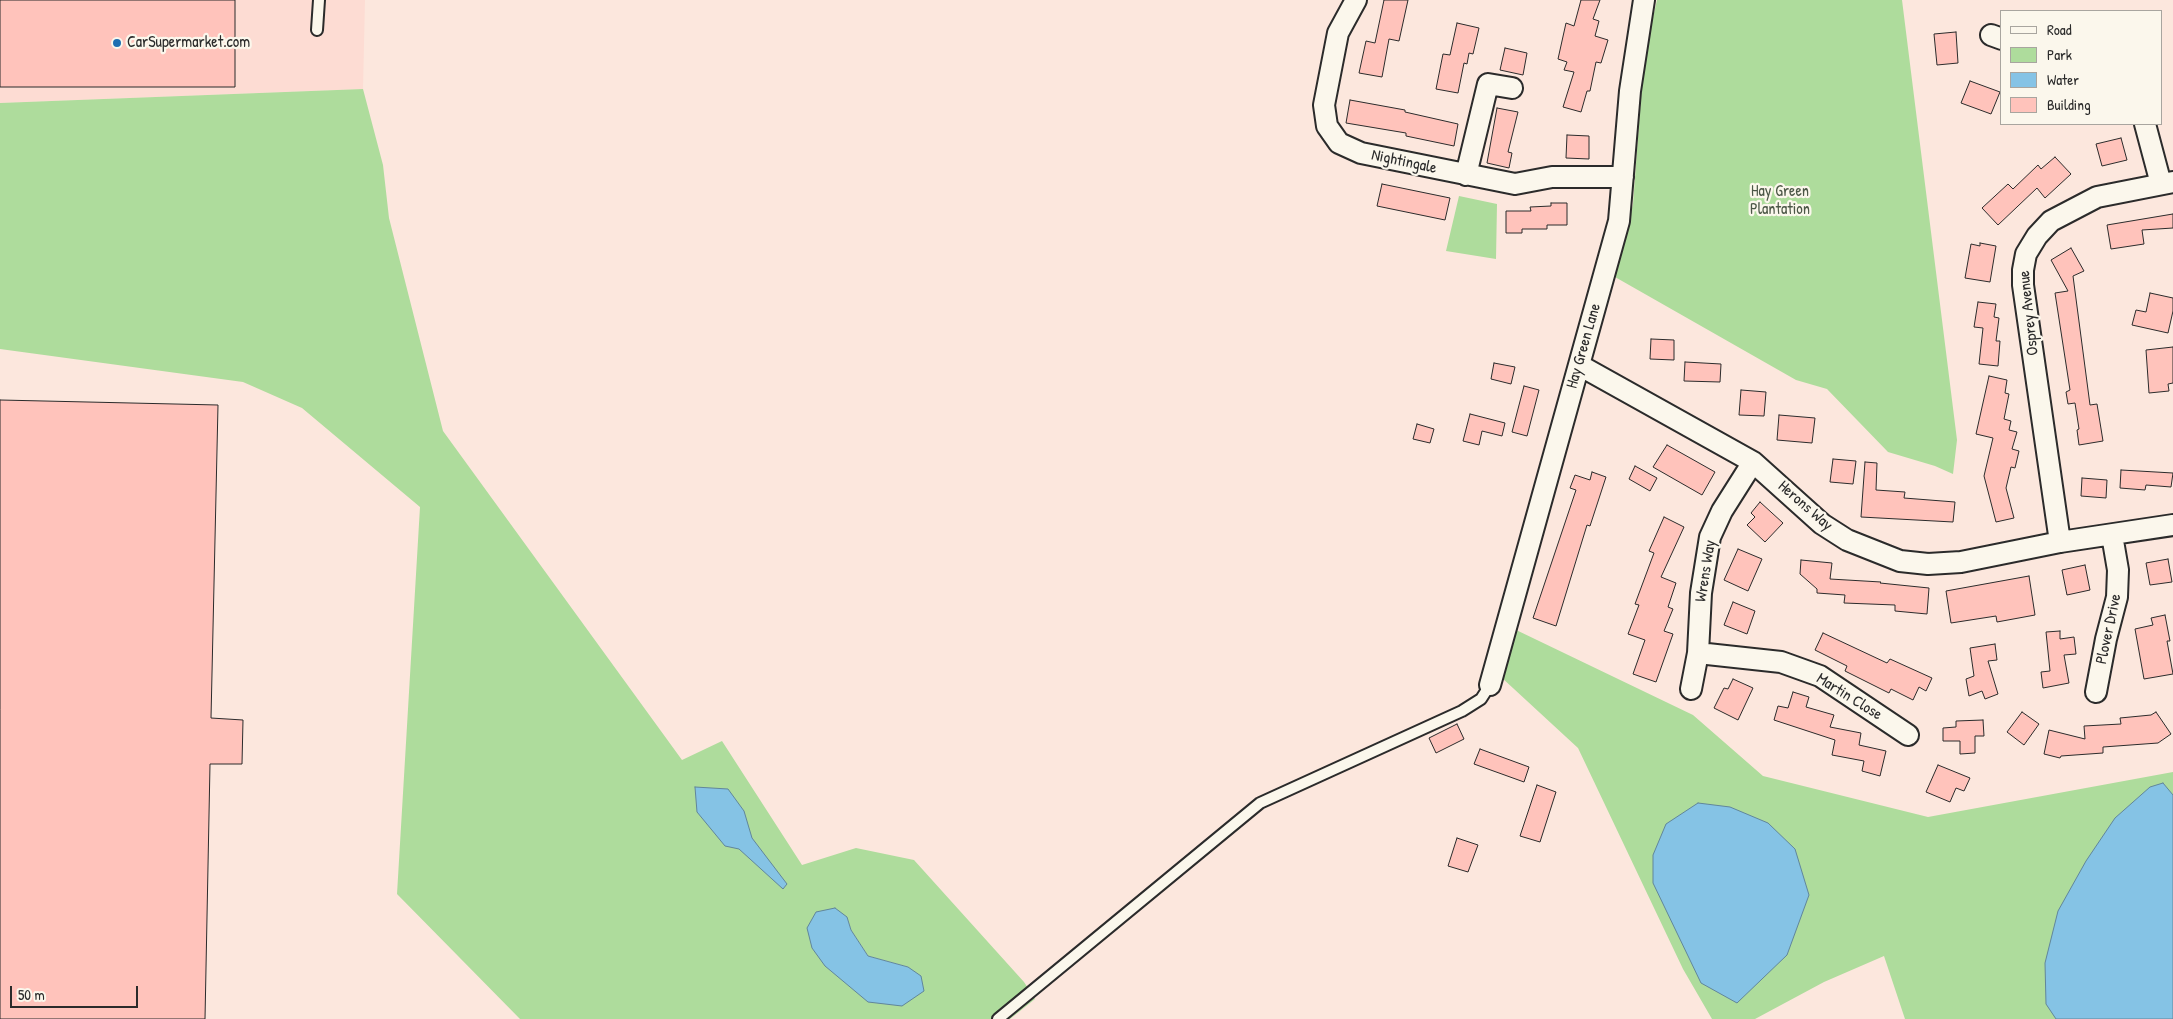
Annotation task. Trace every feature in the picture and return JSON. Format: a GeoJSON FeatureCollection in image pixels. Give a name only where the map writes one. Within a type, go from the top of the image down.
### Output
{"type":"FeatureCollection","features":[{"type":"Feature","properties":{"kind":"street","name":"Nightingale"},"geometry":{"type":"LineString","coordinates":[[1356,0],[1338,33],[1324,104],[1327,126],[1339,143],[1360,153],[1515,184],[1552,177],[1623,177]]}},
{"type":"Feature","properties":{"kind":"street","name":"Hay Green Lane"},"geometry":{"type":"LineString","coordinates":[[1490,685],[1619,221],[1630,91],[1644,0]]}},
{"type":"Feature","properties":{"kind":"street"},"geometry":{"type":"LineString","coordinates":[[1466,175],[1488,84],[1512,88]]}},
{"type":"Feature","properties":{"kind":"street"},"geometry":{"type":"LineString","coordinates":[[2145,125],[2167,183]]}},
{"type":"Feature","properties":{"kind":"street","name":"Osprey Avenue"},"geometry":{"type":"LineString","coordinates":[[2060,542],[2023,285],[2026,254],[2037,236],[2051,221],[2076,207],[2096,197],[2167,183]]}},
{"type":"Feature","properties":{"kind":"street","name":"Herons Way"},"geometry":{"type":"LineString","coordinates":[[1579,365],[1753,462],[1822,524],[1848,540],[1900,561],[1928,564],[1961,562],[2060,542],[2173,526]]}},
{"type":"Feature","properties":{"kind":"street","name":"Wrens Way"},"geometry":{"type":"LineString","coordinates":[[1691,690],[1698,653],[1701,593],[1710,537],[1722,510],[1753,462]]}},
{"type":"Feature","properties":{"kind":"street","name":"Plover Drive"},"geometry":{"type":"LineString","coordinates":[[2096,692],[2106,639],[2117,596],[2118,570],[2112,535]]}},
{"type":"Feature","properties":{"kind":"street","name":"Martin Close"},"geometry":{"type":"LineString","coordinates":[[1698,653],[1781,662],[1820,676],[1908,735]]}},
{"type":"Feature","properties":{"kind":"lane"},"geometry":{"type":"LineString","coordinates":[[317,30],[319,0]]}},
{"type":"Feature","properties":{"kind":"lane"},"geometry":{"type":"LineString","coordinates":[[998,1019],[1260,803],[1462,711],[1482,699],[1490,685]]}},
{"type":"Feature","properties":{"kind":"shaded area"},"geometry":{"type":"Polygon","coordinates":[[[0,0],[365,0],[363,89],[0,103],[0,0]]]}},
{"type":"Feature","properties":{"kind":"green space","name":"Hay Green Plantation"},"geometry":{"type":"Polygon","coordinates":[[[1657,0],[1902,0],[1957,440],[1953,474],[1935,466],[1888,452],[1827,389],[1796,380],[1615,277],[1633,204],[1644,56],[1657,0]]]}},
{"type":"Feature","properties":{"kind":"green space"},"geometry":{"type":"Polygon","coordinates":[[[363,89],[383,165],[389,218],[443,431],[682,760],[722,741],[802,865],[856,848],[914,860],[1024,982],[1035,999],[1010,1019],[520,1019],[397,894],[420,507],[302,408],[243,382],[0,349],[0,103],[363,89]],[[847,917],[868,1002],[908,967],[868,956],[851,930],[847,917]]]}},
{"type":"Feature","properties":{"kind":"green space"},"geometry":{"type":"Polygon","coordinates":[[[1459,196],[1497,204],[1496,259],[1446,251],[1459,196]]]}},
{"type":"Feature","properties":{"kind":"green space"},"geometry":{"type":"Polygon","coordinates":[[[1512,628],[1693,715],[1763,776],[1928,817],[2173,772],[2173,1019],[1905,1019],[1884,956],[1824,982],[1755,1019],[1712,1019],[1683,969],[1578,748],[1501,677],[1512,628]]]}},
{"type":"Feature","properties":{"kind":"water"},"geometry":{"type":"Polygon","coordinates":[[[2163,783],[2173,795],[2173,1019],[2056,1019],[2046,1004],[2045,963],[2058,911],[2086,861],[2115,818],[2150,787],[2163,783]]]}},
{"type":"Feature","properties":{"kind":"water"},"geometry":{"type":"Polygon","coordinates":[[[695,787],[728,789],[744,811],[752,838],[787,884],[783,889],[739,849],[725,846],[697,812],[695,787]]]}},
{"type":"Feature","properties":{"kind":"water"},"geometry":{"type":"Polygon","coordinates":[[[1698,803],[1730,807],[1768,823],[1795,849],[1809,895],[1787,955],[1737,1003],[1701,983],[1653,883],[1653,855],[1666,824],[1698,803]]]}},
{"type":"Feature","properties":{"kind":"water"},"geometry":{"type":"Polygon","coordinates":[[[835,908],[847,917],[851,930],[868,956],[908,967],[921,976],[924,991],[902,1006],[868,1002],[825,966],[812,948],[807,928],[816,912],[835,908]]]}},
{"type":"Feature","properties":{"kind":"building","name":"CarSupermarket.com"},"geometry":{"type":"Polygon","coordinates":[[[0,0],[235,0],[235,87],[0,87],[0,0]]]}},
{"type":"Feature","properties":{"kind":"building"},"geometry":{"type":"Polygon","coordinates":[[[1384,0],[1408,0],[1399,41],[1389,39],[1382,77],[1359,73],[1366,41],[1375,43],[1384,0]]]}},
{"type":"Feature","properties":{"kind":"building"},"geometry":{"type":"Polygon","coordinates":[[[1581,0],[1600,0],[1593,19],[1599,21],[1595,36],[1608,40],[1601,63],[1596,62],[1590,91],[1587,91],[1581,112],[1563,107],[1574,72],[1564,70],[1567,62],[1558,59],[1566,23],[1574,26],[1581,0]]]}},
{"type":"Feature","properties":{"kind":"building"},"geometry":{"type":"Polygon","coordinates":[[[1457,23],[1479,28],[1473,54],[1469,53],[1467,64],[1464,63],[1458,93],[1436,89],[1443,54],[1450,55],[1457,23]]]}},
{"type":"Feature","properties":{"kind":"building"},"geometry":{"type":"Polygon","coordinates":[[[1956,32],[1958,63],[1937,65],[1934,34],[1956,32]]]}},
{"type":"Feature","properties":{"kind":"building"},"geometry":{"type":"Polygon","coordinates":[[[1505,48],[1527,53],[1523,75],[1500,70],[1505,48]]]}},
{"type":"Feature","properties":{"kind":"building"},"geometry":{"type":"Polygon","coordinates":[[[1970,81],[2000,92],[1991,114],[1961,103],[1970,81]]]}},
{"type":"Feature","properties":{"kind":"building"},"geometry":{"type":"Polygon","coordinates":[[[1350,100],[1405,110],[1405,112],[1458,124],[1454,146],[1406,136],[1406,133],[1346,123],[1350,100]]]}},
{"type":"Feature","properties":{"kind":"building"},"geometry":{"type":"Polygon","coordinates":[[[1497,108],[1518,112],[1508,152],[1512,153],[1509,168],[1487,163],[1497,108]]]}},
{"type":"Feature","properties":{"kind":"building"},"geometry":{"type":"Polygon","coordinates":[[[1567,135],[1589,136],[1589,159],[1566,158],[1567,135]]]}},
{"type":"Feature","properties":{"kind":"building"},"geometry":{"type":"Polygon","coordinates":[[[2121,138],[2127,160],[2102,166],[2096,144],[2121,138]]]}},
{"type":"Feature","properties":{"kind":"building"},"geometry":{"type":"Polygon","coordinates":[[[2055,157],[2071,174],[2045,198],[2037,188],[1998,225],[1982,208],[2008,184],[2013,189],[2038,165],[2041,169],[2055,157]]]}},
{"type":"Feature","properties":{"kind":"building"},"geometry":{"type":"Polygon","coordinates":[[[1382,184],[1450,198],[1445,220],[1377,206],[1382,184]]]}},
{"type":"Feature","properties":{"kind":"building"},"geometry":{"type":"Polygon","coordinates":[[[1551,203],[1567,203],[1567,225],[1547,225],[1547,229],[1522,229],[1522,233],[1506,233],[1506,211],[1531,211],[1530,207],[1551,206],[1551,203]]]}},
{"type":"Feature","properties":{"kind":"building"},"geometry":{"type":"Polygon","coordinates":[[[2173,214],[2173,228],[2142,230],[2144,244],[2111,249],[2107,225],[2173,214]]]}},
{"type":"Feature","properties":{"kind":"building"},"geometry":{"type":"Polygon","coordinates":[[[1980,243],[1996,246],[1990,282],[1965,278],[1971,244],[1980,246],[1980,243]]]}},
{"type":"Feature","properties":{"kind":"building"},"geometry":{"type":"Polygon","coordinates":[[[2071,248],[2084,271],[2073,276],[2090,405],[2097,404],[2103,441],[2079,445],[2077,430],[2079,429],[2075,403],[2068,404],[2066,392],[2070,390],[2055,293],[2068,291],[2051,260],[2071,248]]]}},
{"type":"Feature","properties":{"kind":"building"},"geometry":{"type":"Polygon","coordinates":[[[2150,293],[2173,298],[2173,311],[2168,333],[2132,325],[2136,310],[2146,312],[2150,293]]]}},
{"type":"Feature","properties":{"kind":"building"},"geometry":{"type":"Polygon","coordinates":[[[1978,302],[1996,304],[1994,317],[1999,318],[1996,341],[2000,341],[1998,366],[1979,364],[1983,328],[1974,327],[1978,302]]]}},
{"type":"Feature","properties":{"kind":"building"},"geometry":{"type":"Polygon","coordinates":[[[1651,339],[1674,340],[1674,360],[1650,359],[1651,339]]]}},
{"type":"Feature","properties":{"kind":"building"},"geometry":{"type":"Polygon","coordinates":[[[2173,347],[2173,383],[2168,384],[2169,391],[2149,393],[2146,350],[2173,347]]]}},
{"type":"Feature","properties":{"kind":"building"},"geometry":{"type":"Polygon","coordinates":[[[1685,362],[1721,364],[1720,382],[1684,381],[1685,362]]]}},
{"type":"Feature","properties":{"kind":"building"},"geometry":{"type":"Polygon","coordinates":[[[1494,363],[1515,367],[1511,384],[1491,379],[1494,363]]]}},
{"type":"Feature","properties":{"kind":"building"},"geometry":{"type":"Polygon","coordinates":[[[1989,376],[2007,380],[2005,393],[2009,394],[2004,419],[2011,421],[2009,430],[2017,432],[2012,449],[2019,451],[2015,468],[2011,467],[2006,488],[2014,518],[1996,522],[1984,476],[1993,438],[1976,434],[1989,376]]]}},
{"type":"Feature","properties":{"kind":"building"},"geometry":{"type":"Polygon","coordinates":[[[1524,386],[1539,390],[1527,436],[1512,432],[1524,386]]]}},
{"type":"Feature","properties":{"kind":"building"},"geometry":{"type":"Polygon","coordinates":[[[1741,390],[1766,392],[1764,416],[1739,415],[1741,390]]]}},
{"type":"Feature","properties":{"kind":"building"},"geometry":{"type":"Polygon","coordinates":[[[0,400],[218,405],[211,718],[243,720],[242,764],[210,764],[205,1019],[0,1019],[0,400]]]}},
{"type":"Feature","properties":{"kind":"building"},"geometry":{"type":"Polygon","coordinates":[[[1470,414],[1505,423],[1502,436],[1482,431],[1479,445],[1463,441],[1470,414]]]}},
{"type":"Feature","properties":{"kind":"building"},"geometry":{"type":"Polygon","coordinates":[[[1779,415],[1815,418],[1812,443],[1777,440],[1779,415]]]}},
{"type":"Feature","properties":{"kind":"building"},"geometry":{"type":"Polygon","coordinates":[[[1417,424],[1434,429],[1430,443],[1413,439],[1417,424]]]}},
{"type":"Feature","properties":{"kind":"building"},"geometry":{"type":"Polygon","coordinates":[[[1667,445],[1715,472],[1702,495],[1653,467],[1667,445]]]}},
{"type":"Feature","properties":{"kind":"building"},"geometry":{"type":"Polygon","coordinates":[[[1833,459],[1856,461],[1853,484],[1830,482],[1833,459]]]}},
{"type":"Feature","properties":{"kind":"building"},"geometry":{"type":"Polygon","coordinates":[[[1865,462],[1877,463],[1876,490],[1905,492],[1904,498],[1955,502],[1953,522],[1861,517],[1865,462]]]}},
{"type":"Feature","properties":{"kind":"building"},"geometry":{"type":"Polygon","coordinates":[[[1635,466],[1657,478],[1650,491],[1629,479],[1635,466]]]}},
{"type":"Feature","properties":{"kind":"building"},"geometry":{"type":"Polygon","coordinates":[[[2121,470],[2173,473],[2171,487],[2146,485],[2145,490],[2120,488],[2121,470]]]}},
{"type":"Feature","properties":{"kind":"building"},"geometry":{"type":"Polygon","coordinates":[[[1592,472],[1606,477],[1590,526],[1587,525],[1556,626],[1533,618],[1576,490],[1570,488],[1575,475],[1590,480],[1592,472]]]}},
{"type":"Feature","properties":{"kind":"building"},"geometry":{"type":"Polygon","coordinates":[[[2082,478],[2107,480],[2106,498],[2081,496],[2082,478]]]}},
{"type":"Feature","properties":{"kind":"building"},"geometry":{"type":"Polygon","coordinates":[[[1760,502],[1783,523],[1765,542],[1747,525],[1755,517],[1751,513],[1760,502]]]}},
{"type":"Feature","properties":{"kind":"building"},"geometry":{"type":"Polygon","coordinates":[[[1664,517],[1684,527],[1661,577],[1676,583],[1668,607],[1673,609],[1664,631],[1673,634],[1656,682],[1633,674],[1645,640],[1628,634],[1639,605],[1635,604],[1654,553],[1649,551],[1664,517]]]}},
{"type":"Feature","properties":{"kind":"building"},"geometry":{"type":"Polygon","coordinates":[[[1738,549],[1762,559],[1748,591],[1724,580],[1738,549]]]}},
{"type":"Feature","properties":{"kind":"building"},"geometry":{"type":"Polygon","coordinates":[[[2168,559],[2172,582],[2150,585],[2146,563],[2168,559]]]}},
{"type":"Feature","properties":{"kind":"building"},"geometry":{"type":"Polygon","coordinates":[[[1801,560],[1832,563],[1830,579],[1881,582],[1929,588],[1927,614],[1895,611],[1895,605],[1844,603],[1845,595],[1817,593],[1817,589],[1800,574],[1801,560]]]}},
{"type":"Feature","properties":{"kind":"building"},"geometry":{"type":"Polygon","coordinates":[[[2085,565],[2090,590],[2067,595],[2062,570],[2085,565]]]}},
{"type":"Feature","properties":{"kind":"building"},"geometry":{"type":"Polygon","coordinates":[[[2029,576],[2035,615],[1997,622],[1996,616],[1951,623],[1946,591],[2029,576]]]}},
{"type":"Feature","properties":{"kind":"building"},"geometry":{"type":"Polygon","coordinates":[[[1733,602],[1755,611],[1747,634],[1724,625],[1733,602]]]}},
{"type":"Feature","properties":{"kind":"building"},"geometry":{"type":"Polygon","coordinates":[[[2165,615],[2170,641],[2167,641],[2173,674],[2144,679],[2135,629],[2153,625],[2151,618],[2165,615]]]}},
{"type":"Feature","properties":{"kind":"building"},"geometry":{"type":"Polygon","coordinates":[[[2060,631],[2060,639],[2074,637],[2076,654],[2064,655],[2069,683],[2043,688],[2041,672],[2050,671],[2046,632],[2060,631]]]}},
{"type":"Feature","properties":{"kind":"building"},"geometry":{"type":"Polygon","coordinates":[[[1823,633],[1887,663],[1890,659],[1932,678],[1926,691],[1919,687],[1913,700],[1891,689],[1889,693],[1845,671],[1847,666],[1815,650],[1823,633]]]}},
{"type":"Feature","properties":{"kind":"building"},"geometry":{"type":"Polygon","coordinates":[[[1995,644],[1997,660],[1988,661],[1998,694],[1985,699],[1982,691],[1969,696],[1966,679],[1974,676],[1970,648],[1995,644]]]}},
{"type":"Feature","properties":{"kind":"building"},"geometry":{"type":"Polygon","coordinates":[[[1733,679],[1753,688],[1738,720],[1714,708],[1724,688],[1728,689],[1733,679]]]}},
{"type":"Feature","properties":{"kind":"building"},"geometry":{"type":"Polygon","coordinates":[[[1793,692],[1809,697],[1806,707],[1834,715],[1830,727],[1861,733],[1859,745],[1886,751],[1880,776],[1862,771],[1864,761],[1832,755],[1835,740],[1774,720],[1778,706],[1788,708],[1793,692]]]}},
{"type":"Feature","properties":{"kind":"building"},"geometry":{"type":"Polygon","coordinates":[[[2022,712],[2039,724],[2024,745],[2007,732],[2022,712]]]}},
{"type":"Feature","properties":{"kind":"building"},"geometry":{"type":"Polygon","coordinates":[[[2156,712],[2171,734],[2158,743],[2103,747],[2103,753],[2061,756],[2060,758],[2044,754],[2049,730],[2085,739],[2084,726],[2121,724],[2120,718],[2151,715],[2156,712]]]}},
{"type":"Feature","properties":{"kind":"building"},"geometry":{"type":"Polygon","coordinates":[[[1983,720],[1984,736],[1975,736],[1975,753],[1960,754],[1960,741],[1943,741],[1943,728],[1956,727],[1956,721],[1983,720]]]}},
{"type":"Feature","properties":{"kind":"building"},"geometry":{"type":"Polygon","coordinates":[[[1457,724],[1464,739],[1436,753],[1429,738],[1457,724]]]}},
{"type":"Feature","properties":{"kind":"building"},"geometry":{"type":"Polygon","coordinates":[[[1480,749],[1529,767],[1524,782],[1474,764],[1480,749]]]}},
{"type":"Feature","properties":{"kind":"building"},"geometry":{"type":"Polygon","coordinates":[[[1938,765],[1970,778],[1964,791],[1956,788],[1950,802],[1926,792],[1938,765]]]}},
{"type":"Feature","properties":{"kind":"building"},"geometry":{"type":"Polygon","coordinates":[[[1537,785],[1556,792],[1540,842],[1520,836],[1537,785]]]}},
{"type":"Feature","properties":{"kind":"building"},"geometry":{"type":"Polygon","coordinates":[[[1457,838],[1478,845],[1468,872],[1448,866],[1457,838]]]}},
{"type":"Feature","properties":{"kind":"place","name":"CarSupermarket.com"},"geometry":{"type":"Point","coordinates":[117,43]}}]}
